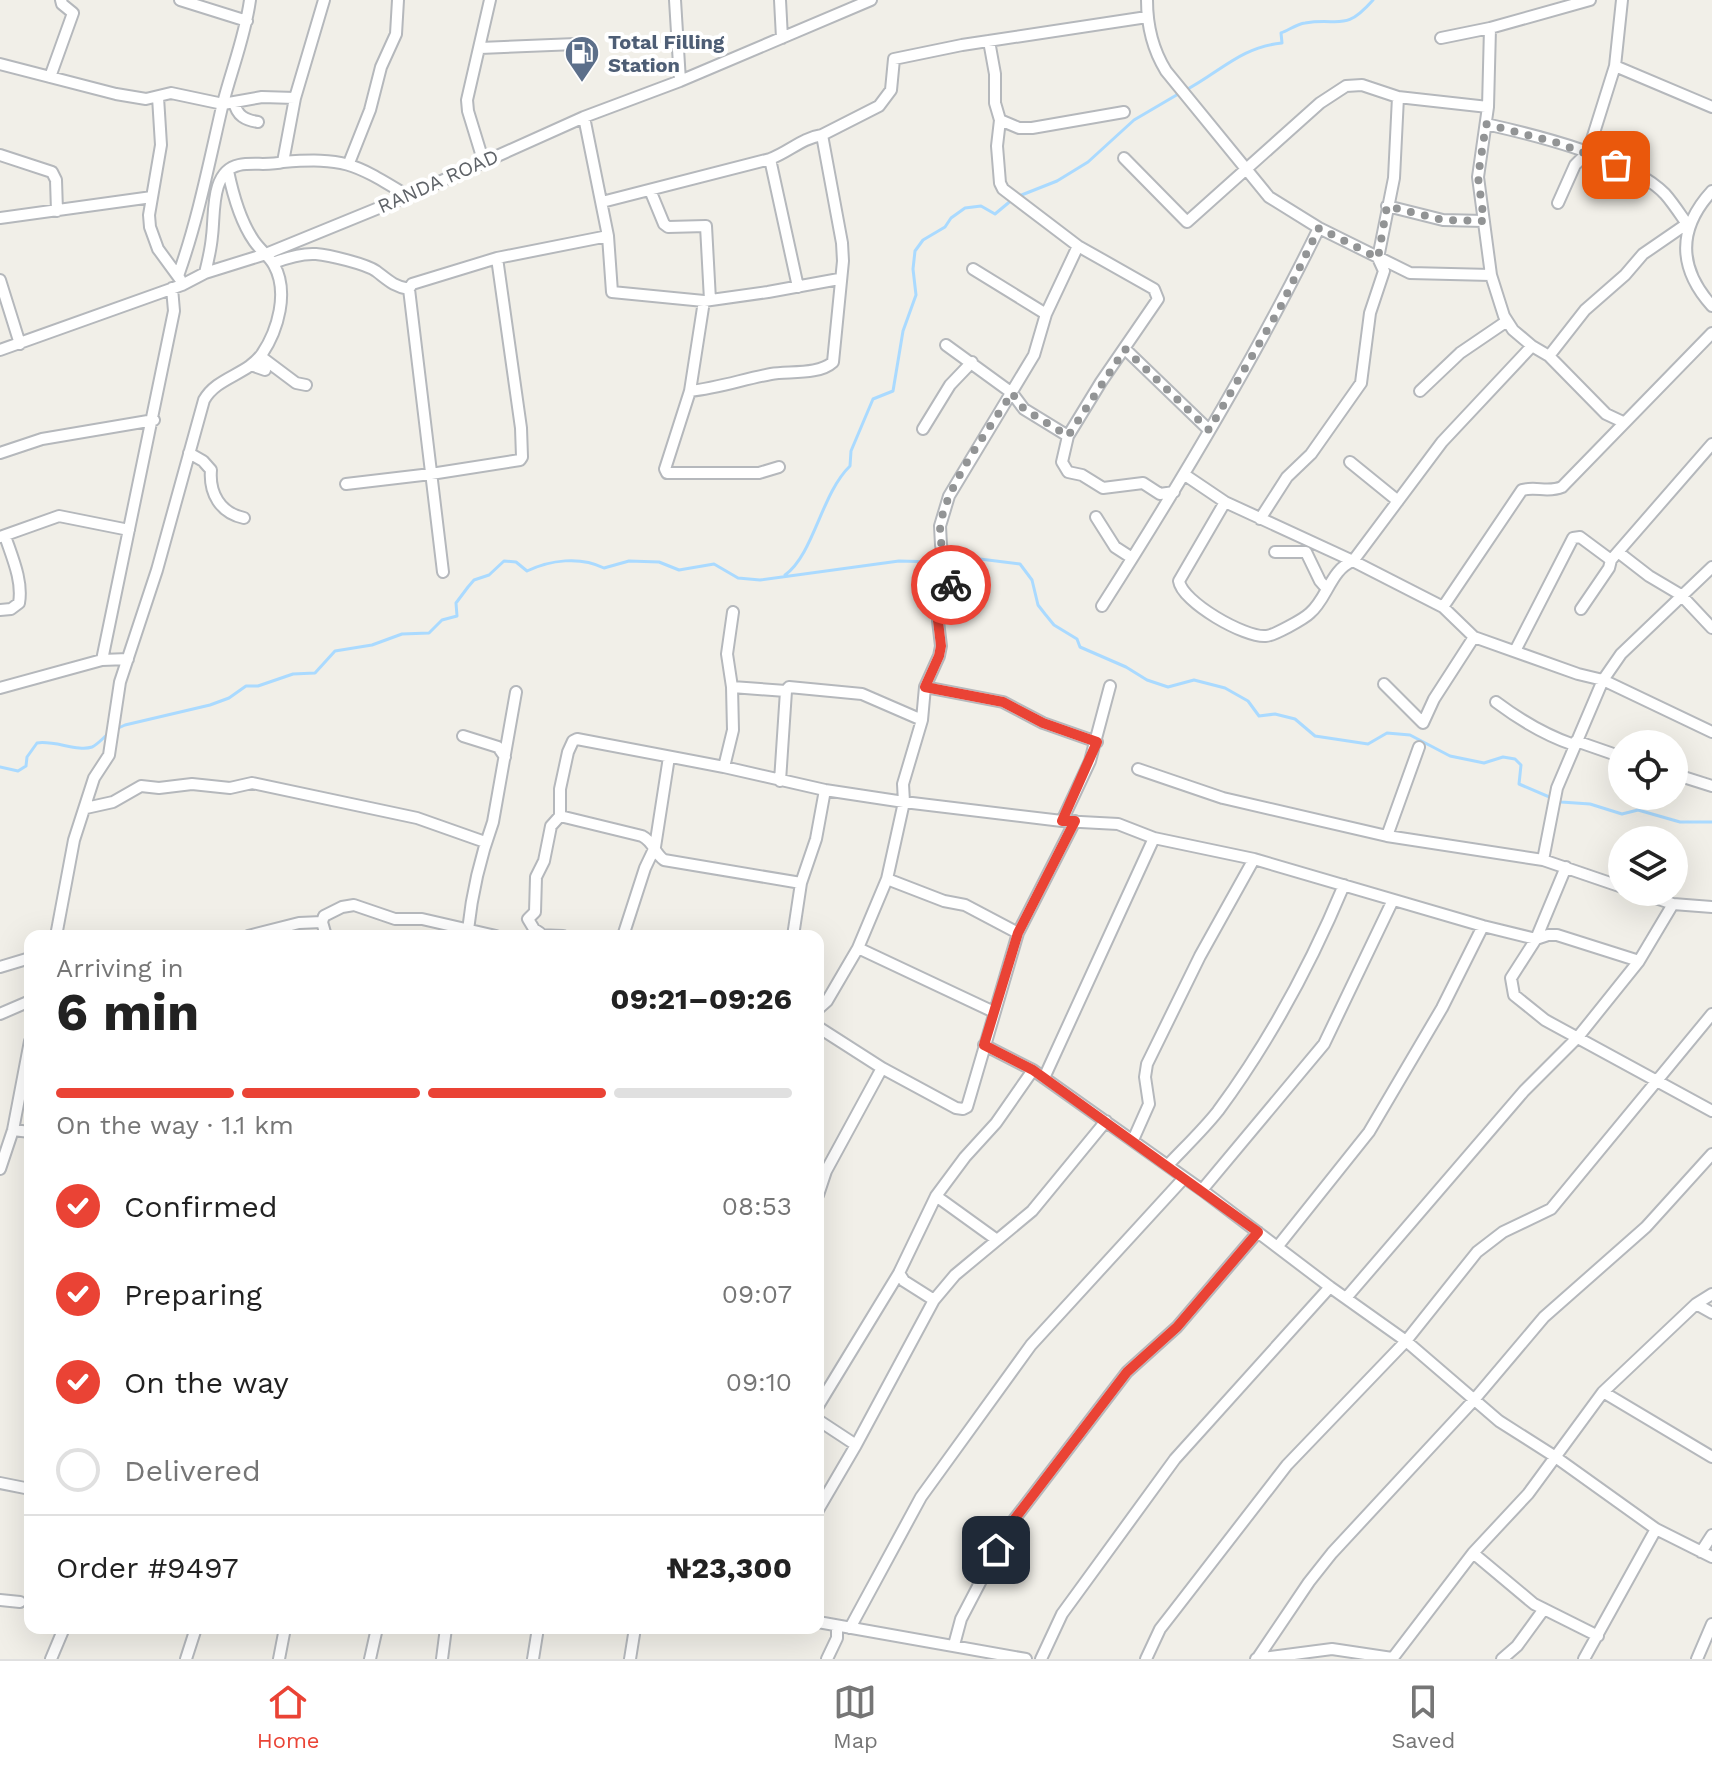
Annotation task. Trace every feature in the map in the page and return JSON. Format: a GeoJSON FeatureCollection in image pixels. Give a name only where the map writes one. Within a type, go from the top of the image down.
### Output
{"type":"FeatureCollection","features":[{"type":"Feature","properties":{"kind":"street"},"geometry":{"type":"LineString","coordinates":[[50,77],[73,13],[61,0]]}},
{"type":"Feature","properties":{"kind":"street"},"geometry":{"type":"LineString","coordinates":[[180,0],[247,21]]}},
{"type":"Feature","properties":{"kind":"street"},"geometry":{"type":"LineString","coordinates":[[102,660],[154,420],[179,273],[229,103],[250,0]]}},
{"type":"Feature","properties":{"kind":"street"},"geometry":{"type":"LineString","coordinates":[[283,162],[295,98],[324,0]]}},
{"type":"Feature","properties":{"kind":"street"},"geometry":{"type":"LineString","coordinates":[[349,163],[370,110],[381,67],[396,34],[398,0]]}},
{"type":"Feature","properties":{"kind":"street"},"geometry":{"type":"LineString","coordinates":[[483,160],[467,100],[490,0]]}},
{"type":"Feature","properties":{"kind":"street"},"geometry":{"type":"LineString","coordinates":[[675,0],[680,81]]}},
{"type":"Feature","properties":{"kind":"street"},"geometry":{"type":"LineString","coordinates":[[780,0],[782,38]]}},
{"type":"Feature","properties":{"kind":"street","name":"RANDA ROAD"},"geometry":{"type":"LineString","coordinates":[[0,350],[205,273],[269,259],[483,160],[871,0]]}},
{"type":"Feature","properties":{"kind":"street"},"geometry":{"type":"LineString","coordinates":[[1147,0],[1147,17],[1157,53],[1166,71],[1269,197],[1319,228],[1410,273],[1491,275]]}},
{"type":"Feature","properties":{"kind":"street"},"geometry":{"type":"LineString","coordinates":[[1441,38],[1490,28],[1590,0]]}},
{"type":"Feature","properties":{"kind":"street"},"geometry":{"type":"LineString","coordinates":[[1558,203],[1575,165],[1588,152],[1615,66],[1622,0]]}},
{"type":"Feature","properties":{"kind":"street"},"geometry":{"type":"LineString","coordinates":[[602,202],[785,154],[806,138],[822,135],[879,106],[891,90],[894,59],[1147,17]]}},
{"type":"Feature","properties":{"kind":"street"},"geometry":{"type":"LineString","coordinates":[[1490,28],[1488,107],[1478,177],[1491,275],[1513,330],[1549,356],[1606,414],[1623,422]]}},
{"type":"Feature","properties":{"kind":"street"},"geometry":{"type":"LineString","coordinates":[[989,41],[995,74],[995,103],[1000,120],[997,146],[1003,189],[1078,246],[1158,294],[1158,299],[1068,436],[1062,462],[1068,472],[1082,475],[1098,487],[1143,483],[1160,494],[1174,492]]}},
{"type":"Feature","properties":{"kind":"street"},"geometry":{"type":"LineString","coordinates":[[480,48],[576,44]]}},
{"type":"Feature","properties":{"kind":"street"},"geometry":{"type":"LineString","coordinates":[[0,64],[146,99],[171,93],[229,103],[262,97],[295,98]]}},
{"type":"Feature","properties":{"kind":"street"},"geometry":{"type":"LineString","coordinates":[[1615,66],[1712,107]]}},
{"type":"Feature","properties":{"kind":"street"},"geometry":{"type":"LineString","coordinates":[[1124,158],[1187,222],[1320,103],[1346,86],[1362,85],[1398,97],[1488,107]]}},
{"type":"Feature","properties":{"kind":"street"},"geometry":{"type":"LineString","coordinates":[[158,97],[160,159],[149,215],[158,249],[179,273]]}},
{"type":"Feature","properties":{"kind":"street"},"geometry":{"type":"LineString","coordinates":[[1260,519],[1287,477],[1311,454],[1361,383],[1370,313],[1384,271],[1378,258],[1394,178],[1398,97]]}},
{"type":"Feature","properties":{"kind":"street"},"geometry":{"type":"LineString","coordinates":[[229,103],[241,117],[258,122]]}},
{"type":"Feature","properties":{"kind":"street"},"geometry":{"type":"LineString","coordinates":[[1000,120],[1019,128],[1032,128],[1124,112]]}},
{"type":"Feature","properties":{"kind":"street"},"geometry":{"type":"LineString","coordinates":[[584,117],[608,236],[612,292],[707,300],[839,279]]}},
{"type":"Feature","properties":{"kind":"street"},"geometry":{"type":"LineString","coordinates":[[1486,124],[1529,133],[1588,152],[1653,184],[1689,223],[1687,269],[1697,290],[1712,306]]}},
{"type":"Feature","properties":{"kind":"street"},"geometry":{"type":"LineString","coordinates":[[690,391],[827,367],[833,362],[843,261],[822,135]]}},
{"type":"Feature","properties":{"kind":"street"},"geometry":{"type":"LineString","coordinates":[[0,155],[52,172],[56,180],[57,211]]}},
{"type":"Feature","properties":{"kind":"street"},"geometry":{"type":"LineString","coordinates":[[205,273],[214,200],[228,171],[239,165],[316,159],[349,163],[408,196]]}},
{"type":"Feature","properties":{"kind":"street"},"geometry":{"type":"LineString","coordinates":[[770,159],[798,287]]}},
{"type":"Feature","properties":{"kind":"street"},"geometry":{"type":"LineString","coordinates":[[57,930],[74,840],[94,778],[109,755],[115,703],[208,393],[260,357],[270,341],[280,307],[279,277],[269,259],[253,241],[228,171]]}},
{"type":"Feature","properties":{"kind":"street"},"geometry":{"type":"LineString","coordinates":[[650,190],[668,227],[706,226],[707,300],[690,391],[665,469],[667,473],[759,473],[779,467]]}},
{"type":"Feature","properties":{"kind":"street"},"geometry":{"type":"LineString","coordinates":[[1549,356],[1585,310],[1625,275],[1643,254],[1689,223],[1712,191]]}},
{"type":"Feature","properties":{"kind":"street"},"geometry":{"type":"LineString","coordinates":[[0,218],[152,197]]}},
{"type":"Feature","properties":{"kind":"street"},"geometry":{"type":"LineString","coordinates":[[1387,206],[1443,220],[1484,221]]}},
{"type":"Feature","properties":{"kind":"street"},"geometry":{"type":"LineString","coordinates":[[1102,606],[1185,475],[1280,308],[1319,228]]}},
{"type":"Feature","properties":{"kind":"street"},"geometry":{"type":"LineString","coordinates":[[443,572],[409,289],[412,284],[497,258],[608,236]]}},
{"type":"Feature","properties":{"kind":"street"},"geometry":{"type":"LineString","coordinates":[[824,998],[858,948],[887,879],[904,802],[903,784],[922,720],[925,687],[941,646],[938,621],[951,585],[941,545],[940,526],[953,489],[1034,355],[1046,314],[1078,246]]}},
{"type":"Feature","properties":{"kind":"street"},"geometry":{"type":"LineString","coordinates":[[269,259],[316,254],[354,262],[375,271],[395,287],[409,289]]}},
{"type":"Feature","properties":{"kind":"street"},"geometry":{"type":"LineString","coordinates":[[346,484],[520,460],[521,428],[497,258]]}},
{"type":"Feature","properties":{"kind":"street"},"geometry":{"type":"LineString","coordinates":[[973,269],[1046,314]]}},
{"type":"Feature","properties":{"kind":"street"},"geometry":{"type":"LineString","coordinates":[[0,280],[20,344]]}},
{"type":"Feature","properties":{"kind":"street"},"geometry":{"type":"LineString","coordinates":[[1420,391],[1460,353],[1507,321]]}},
{"type":"Feature","properties":{"kind":"street"},"geometry":{"type":"LineString","coordinates":[[1443,607],[1522,490],[1531,487],[1553,491],[1562,487],[1712,333]]}},
{"type":"Feature","properties":{"kind":"street"},"geometry":{"type":"LineString","coordinates":[[946,345],[1012,393],[1024,409],[1068,436]]}},
{"type":"Feature","properties":{"kind":"street"},"geometry":{"type":"LineString","coordinates":[[1225,502],[1179,581],[1184,593],[1236,627],[1271,636],[1310,613],[1343,565],[1353,561],[1442,442],[1532,346]]}},
{"type":"Feature","properties":{"kind":"street"},"geometry":{"type":"LineString","coordinates":[[1125,349],[1209,430]]}},
{"type":"Feature","properties":{"kind":"street"},"geometry":{"type":"LineString","coordinates":[[251,365],[265,370],[264,359],[296,383],[306,385]]}},
{"type":"Feature","properties":{"kind":"street"},"geometry":{"type":"LineString","coordinates":[[923,429],[950,385],[972,362]]}},
{"type":"Feature","properties":{"kind":"street"},"geometry":{"type":"LineString","coordinates":[[0,453],[42,439],[154,420]]}},
{"type":"Feature","properties":{"kind":"street"},"geometry":{"type":"LineString","coordinates":[[1581,609],[1614,556],[1707,456],[1712,444]]}},
{"type":"Feature","properties":{"kind":"street"},"geometry":{"type":"LineString","coordinates":[[189,453],[211,470],[212,494],[226,509],[244,518]]}},
{"type":"Feature","properties":{"kind":"street"},"geometry":{"type":"LineString","coordinates":[[1350,462],[1398,501]]}},
{"type":"Feature","properties":{"kind":"street"},"geometry":{"type":"LineString","coordinates":[[1185,475],[1225,502],[1443,607],[1474,637],[1603,680],[1712,732]]}},
{"type":"Feature","properties":{"kind":"street"},"geometry":{"type":"LineString","coordinates":[[0,610],[11,609],[19,603],[20,596],[19,579],[3,537],[59,516],[129,530]]}},
{"type":"Feature","properties":{"kind":"street"},"geometry":{"type":"LineString","coordinates":[[1096,517],[1115,547],[1132,558]]}},
{"type":"Feature","properties":{"kind":"street"},"geometry":{"type":"LineString","coordinates":[[1515,651],[1573,538],[1580,537],[1681,595],[1712,628]]}},
{"type":"Feature","properties":{"kind":"street"},"geometry":{"type":"LineString","coordinates":[[1275,552],[1306,552],[1327,589]]}},
{"type":"Feature","properties":{"kind":"street"},"geometry":{"type":"LineString","coordinates":[[1543,860],[1554,800],[1603,680],[1621,654],[1712,567]]}},
{"type":"Feature","properties":{"kind":"street"},"geometry":{"type":"LineString","coordinates":[[724,767],[733,730],[727,654],[733,612]]}},
{"type":"Feature","properties":{"kind":"street"},"geometry":{"type":"LineString","coordinates":[[1384,684],[1423,723],[1434,699],[1474,637]]}},
{"type":"Feature","properties":{"kind":"street"},"geometry":{"type":"LineString","coordinates":[[0,688],[102,660],[128,659]]}},
{"type":"Feature","properties":{"kind":"street"},"geometry":{"type":"LineString","coordinates":[[732,687],[786,691],[793,686],[862,694],[922,720]]}},
{"type":"Feature","properties":{"kind":"street"},"geometry":{"type":"LineString","coordinates":[[1062,821],[1097,742],[1110,686]]}},
{"type":"Feature","properties":{"kind":"street"},"geometry":{"type":"LineString","coordinates":[[925,687],[1003,702],[1043,723],[1097,742]]}},
{"type":"Feature","properties":{"kind":"street"},"geometry":{"type":"LineString","coordinates":[[780,781],[786,691]]}},
{"type":"Feature","properties":{"kind":"street"},"geometry":{"type":"LineString","coordinates":[[324,930],[324,916],[349,905],[395,919],[422,919],[468,930],[473,888],[493,822],[516,692]]}},
{"type":"Feature","properties":{"kind":"street"},"geometry":{"type":"LineString","coordinates":[[1496,702],[1550,736],[1608,753]]}},
{"type":"Feature","properties":{"kind":"street"},"geometry":{"type":"LineString","coordinates":[[463,736],[498,747],[505,757]]}},
{"type":"Feature","properties":{"kind":"street"},"geometry":{"type":"LineString","coordinates":[[525,930],[528,919],[535,912],[536,877],[544,861],[549,831],[560,816],[560,789],[568,752],[577,739],[825,790],[1062,821],[1118,824],[1154,838],[1254,859],[1483,926],[1536,939],[1557,935],[1639,961]]}},
{"type":"Feature","properties":{"kind":"street"},"geometry":{"type":"LineString","coordinates":[[1387,836],[1419,747]]}},
{"type":"Feature","properties":{"kind":"street"},"geometry":{"type":"LineString","coordinates":[[625,930],[655,847],[669,757]]}},
{"type":"Feature","properties":{"kind":"street"},"geometry":{"type":"LineString","coordinates":[[1138,769],[1223,798],[1387,836],[1543,860],[1608,882]]}},
{"type":"Feature","properties":{"kind":"street"},"geometry":{"type":"LineString","coordinates":[[1688,778],[1712,786]]}},
{"type":"Feature","properties":{"kind":"street"},"geometry":{"type":"LineString","coordinates":[[86,808],[113,802],[141,786],[159,788],[192,784],[230,788],[252,783],[417,818],[485,842]]}},
{"type":"Feature","properties":{"kind":"street"},"geometry":{"type":"LineString","coordinates":[[794,930],[801,883],[816,839],[825,790]]}},
{"type":"Feature","properties":{"kind":"street"},"geometry":{"type":"LineString","coordinates":[[560,816],[630,832],[649,840],[664,860],[801,883]]}},
{"type":"Feature","properties":{"kind":"street"},"geometry":{"type":"LineString","coordinates":[[824,1031],[882,1068],[963,1109],[967,1107],[1018,933],[1075,821]]}},
{"type":"Feature","properties":{"kind":"street"},"geometry":{"type":"LineString","coordinates":[[1044,1078],[1154,838]]}},
{"type":"Feature","properties":{"kind":"street"},"geometry":{"type":"LineString","coordinates":[[1133,1140],[1149,1104],[1145,1077],[1147,1064],[1200,956],[1254,859]]}},
{"type":"Feature","properties":{"kind":"street"},"geometry":{"type":"LineString","coordinates":[[1566,867],[1536,939],[1511,978],[1514,995],[1545,1020],[1712,1111]]}},
{"type":"Feature","properties":{"kind":"street"},"geometry":{"type":"LineString","coordinates":[[887,879],[944,901],[965,905],[1018,933]]}},
{"type":"Feature","properties":{"kind":"street"},"geometry":{"type":"LineString","coordinates":[[1168,1165],[1216,1113],[1258,1051],[1321,941],[1344,885]]}},
{"type":"Feature","properties":{"kind":"street"},"geometry":{"type":"LineString","coordinates":[[1202,1190],[1324,1044],[1393,900]]}},
{"type":"Feature","properties":{"kind":"street"},"geometry":{"type":"LineString","coordinates":[[1688,905],[1712,907]]}},
{"type":"Feature","properties":{"kind":"street"},"geometry":{"type":"LineString","coordinates":[[1346,1298],[1524,1091],[1578,1037],[1639,961],[1672,906]]}},
{"type":"Feature","properties":{"kind":"street"},"geometry":{"type":"LineString","coordinates":[[528,919],[535,930]]}},
{"type":"Feature","properties":{"kind":"street"},"geometry":{"type":"LineString","coordinates":[[268,930],[289,924],[322,922]]}},
{"type":"Feature","properties":{"kind":"street"},"geometry":{"type":"LineString","coordinates":[[1278,1246],[1369,1132],[1442,1008],[1483,926]]}},
{"type":"Feature","properties":{"kind":"street"},"geometry":{"type":"LineString","coordinates":[[858,948],[994,1012]]}},
{"type":"Feature","properties":{"kind":"street"},"geometry":{"type":"LineString","coordinates":[[0,967],[24,960]]}},
{"type":"Feature","properties":{"kind":"street"},"geometry":{"type":"LineString","coordinates":[[0,1014],[24,1004]]}},
{"type":"Feature","properties":{"kind":"street"},"geometry":{"type":"LineString","coordinates":[[1146,1659],[1160,1629],[1287,1465],[1406,1341],[1486,1243],[1551,1209],[1712,1014]]}},
{"type":"Feature","properties":{"kind":"street"},"geometry":{"type":"LineString","coordinates":[[984,1045],[1033,1070],[1168,1165],[1406,1341],[1473,1401],[1656,1529],[1707,1555],[1712,1535]]}},
{"type":"Feature","properties":{"kind":"street"},"geometry":{"type":"LineString","coordinates":[[824,1177],[882,1068]]}},
{"type":"Feature","properties":{"kind":"street"},"geometry":{"type":"LineString","coordinates":[[824,1396],[892,1285],[902,1277],[936,1196],[996,1123],[1033,1070]]}},
{"type":"Feature","properties":{"kind":"street"},"geometry":{"type":"LineString","coordinates":[[0,1169],[3,1151],[13,1130],[24,1072]]}},
{"type":"Feature","properties":{"kind":"street"},"geometry":{"type":"LineString","coordinates":[[824,1500],[934,1300],[955,1275],[1032,1211],[1106,1121]]}},
{"type":"Feature","properties":{"kind":"street"},"geometry":{"type":"LineString","coordinates":[[13,1130],[24,1131]]}},
{"type":"Feature","properties":{"kind":"street"},"geometry":{"type":"LineString","coordinates":[[1256,1659],[1332,1553],[1473,1401],[1544,1317],[1646,1227],[1712,1154]]}},
{"type":"Feature","properties":{"kind":"street"},"geometry":{"type":"LineString","coordinates":[[850,1628],[921,1497],[1031,1345],[1184,1178]]}},
{"type":"Feature","properties":{"kind":"street"},"geometry":{"type":"LineString","coordinates":[[936,1196],[997,1240]]}},
{"type":"Feature","properties":{"kind":"street"},"geometry":{"type":"LineString","coordinates":[[954,1645],[961,1619],[1010,1525],[1127,1372],[1177,1327],[1258,1232]]}},
{"type":"Feature","properties":{"kind":"street"},"geometry":{"type":"LineString","coordinates":[[902,1277],[934,1300]]}},
{"type":"Feature","properties":{"kind":"street"},"geometry":{"type":"LineString","coordinates":[[1041,1659],[1062,1614],[1175,1459],[1330,1287]]}},
{"type":"Feature","properties":{"kind":"street"},"geometry":{"type":"LineString","coordinates":[[1256,1659],[1332,1649],[1392,1658],[1473,1553],[1528,1494],[1603,1392],[1696,1304],[1712,1294]]}},
{"type":"Feature","properties":{"kind":"street"},"geometry":{"type":"LineString","coordinates":[[1696,1304],[1712,1313]]}},
{"type":"Feature","properties":{"kind":"street"},"geometry":{"type":"LineString","coordinates":[[1603,1392],[1712,1457]]}},
{"type":"Feature","properties":{"kind":"street"},"geometry":{"type":"LineString","coordinates":[[824,1424],[856,1445]]}},
{"type":"Feature","properties":{"kind":"street"},"geometry":{"type":"LineString","coordinates":[[0,1483],[24,1488]]}},
{"type":"Feature","properties":{"kind":"street"},"geometry":{"type":"LineString","coordinates":[[1584,1659],[1656,1529]]}},
{"type":"Feature","properties":{"kind":"street"},"geometry":{"type":"LineString","coordinates":[[1473,1553],[1519,1594],[1598,1636]]}},
{"type":"Feature","properties":{"kind":"street"},"geometry":{"type":"LineString","coordinates":[[0,1600],[20,1602]]}},
{"type":"Feature","properties":{"kind":"street"},"geometry":{"type":"LineString","coordinates":[[1502,1659],[1517,1646],[1544,1609]]}},
{"type":"Feature","properties":{"kind":"street"},"geometry":{"type":"LineString","coordinates":[[824,1623],[1026,1659]]}},
{"type":"Feature","properties":{"kind":"street"},"geometry":{"type":"LineString","coordinates":[[1697,1659],[1712,1624]]}},
{"type":"Feature","properties":{"kind":"street"},"geometry":{"type":"LineString","coordinates":[[827,1659],[837,1638],[837,1626]]}},
{"type":"Feature","properties":{"kind":"street"},"geometry":{"type":"LineString","coordinates":[[51,1659],[61,1634]]}},
{"type":"Feature","properties":{"kind":"street"},"geometry":{"type":"LineString","coordinates":[[186,1659],[194,1634]]}},
{"type":"Feature","properties":{"kind":"street"},"geometry":{"type":"LineString","coordinates":[[279,1659],[284,1634]]}},
{"type":"Feature","properties":{"kind":"street"},"geometry":{"type":"LineString","coordinates":[[370,1659],[376,1634]]}},
{"type":"Feature","properties":{"kind":"street"},"geometry":{"type":"LineString","coordinates":[[442,1659],[445,1634]]}},
{"type":"Feature","properties":{"kind":"street"},"geometry":{"type":"LineString","coordinates":[[533,1659],[537,1634]]}},
{"type":"Feature","properties":{"kind":"street"},"geometry":{"type":"LineString","coordinates":[[630,1659],[634,1634]]}},
{"type":"Feature","properties":{"kind":"waterway"},"geometry":{"type":"LineString","coordinates":[[1186,90],[1243,55],[1267,45],[1282,43],[1281,33],[1305,23],[1348,20],[1373,0]]}},
{"type":"Feature","properties":{"kind":"waterway"},"geometry":{"type":"LineString","coordinates":[[1019,196],[1057,181],[1088,162],[1134,120],[1180,93]]}},
{"type":"Feature","properties":{"kind":"waterway"},"geometry":{"type":"LineString","coordinates":[[785,575],[803,553],[832,492],[850,466],[851,451],[873,399],[893,391],[903,331],[916,295],[913,269],[915,251],[923,240],[945,227],[965,208],[981,206],[995,214],[1013,199]]}},
{"type":"Feature","properties":{"kind":"waterway"},"geometry":{"type":"LineString","coordinates":[[114,730],[210,705],[229,698],[246,686],[258,686],[293,674],[315,673],[335,651],[372,645],[402,634],[429,633],[442,620],[457,616],[456,603],[468,587],[474,580],[489,575],[504,561],[516,562],[527,571],[565,561],[585,562],[604,568],[629,561],[659,562],[679,570],[714,564],[738,578],[760,580],[899,561],[937,562],[964,557],[1020,564],[1032,580],[1038,605],[1054,625],[1077,639],[1080,647],[1147,680],[1168,687],[1194,680],[1225,688],[1248,701],[1259,716],[1275,714],[1295,719],[1315,736],[1368,744],[1387,733],[1410,735],[1450,756],[1484,763],[1503,757],[1515,759],[1521,765],[1519,784],[1561,802],[1590,804],[1622,814],[1638,810],[1680,822],[1712,822]]}},
{"type":"Feature","properties":{"kind":"waterway"},"geometry":{"type":"LineString","coordinates":[[0,767],[18,771],[26,766],[27,757],[37,743],[86,748],[94,746],[108,734]]}},
{"type":"Feature","properties":{"kind":"way so far"},"geometry":{"type":"LineString","coordinates":[[951,585],[941,545],[940,526],[949,496],[1012,393],[1024,409],[1068,436],[1125,349],[1209,430],[1280,308],[1319,228],[1378,258],[1387,206],[1443,220],[1484,221],[1478,166],[1486,124],[1529,133],[1588,152],[1616,165]]}},
{"type":"Feature","properties":{"kind":"place","name":"Total Filling Station"},"geometry":{"type":"Point","coordinates":[582,84]}},
{"type":"Feature","properties":{"kind":"route"},"geometry":{"type":"LineString","coordinates":[[951,585],[938,621],[939,656],[925,687],[1003,702],[1043,723],[1097,742],[1062,821],[1075,821],[1018,933],[984,1045],[1033,1070],[1258,1232],[1177,1327],[1127,1372],[1060,1457],[1010,1525],[996,1550]]}}]}
